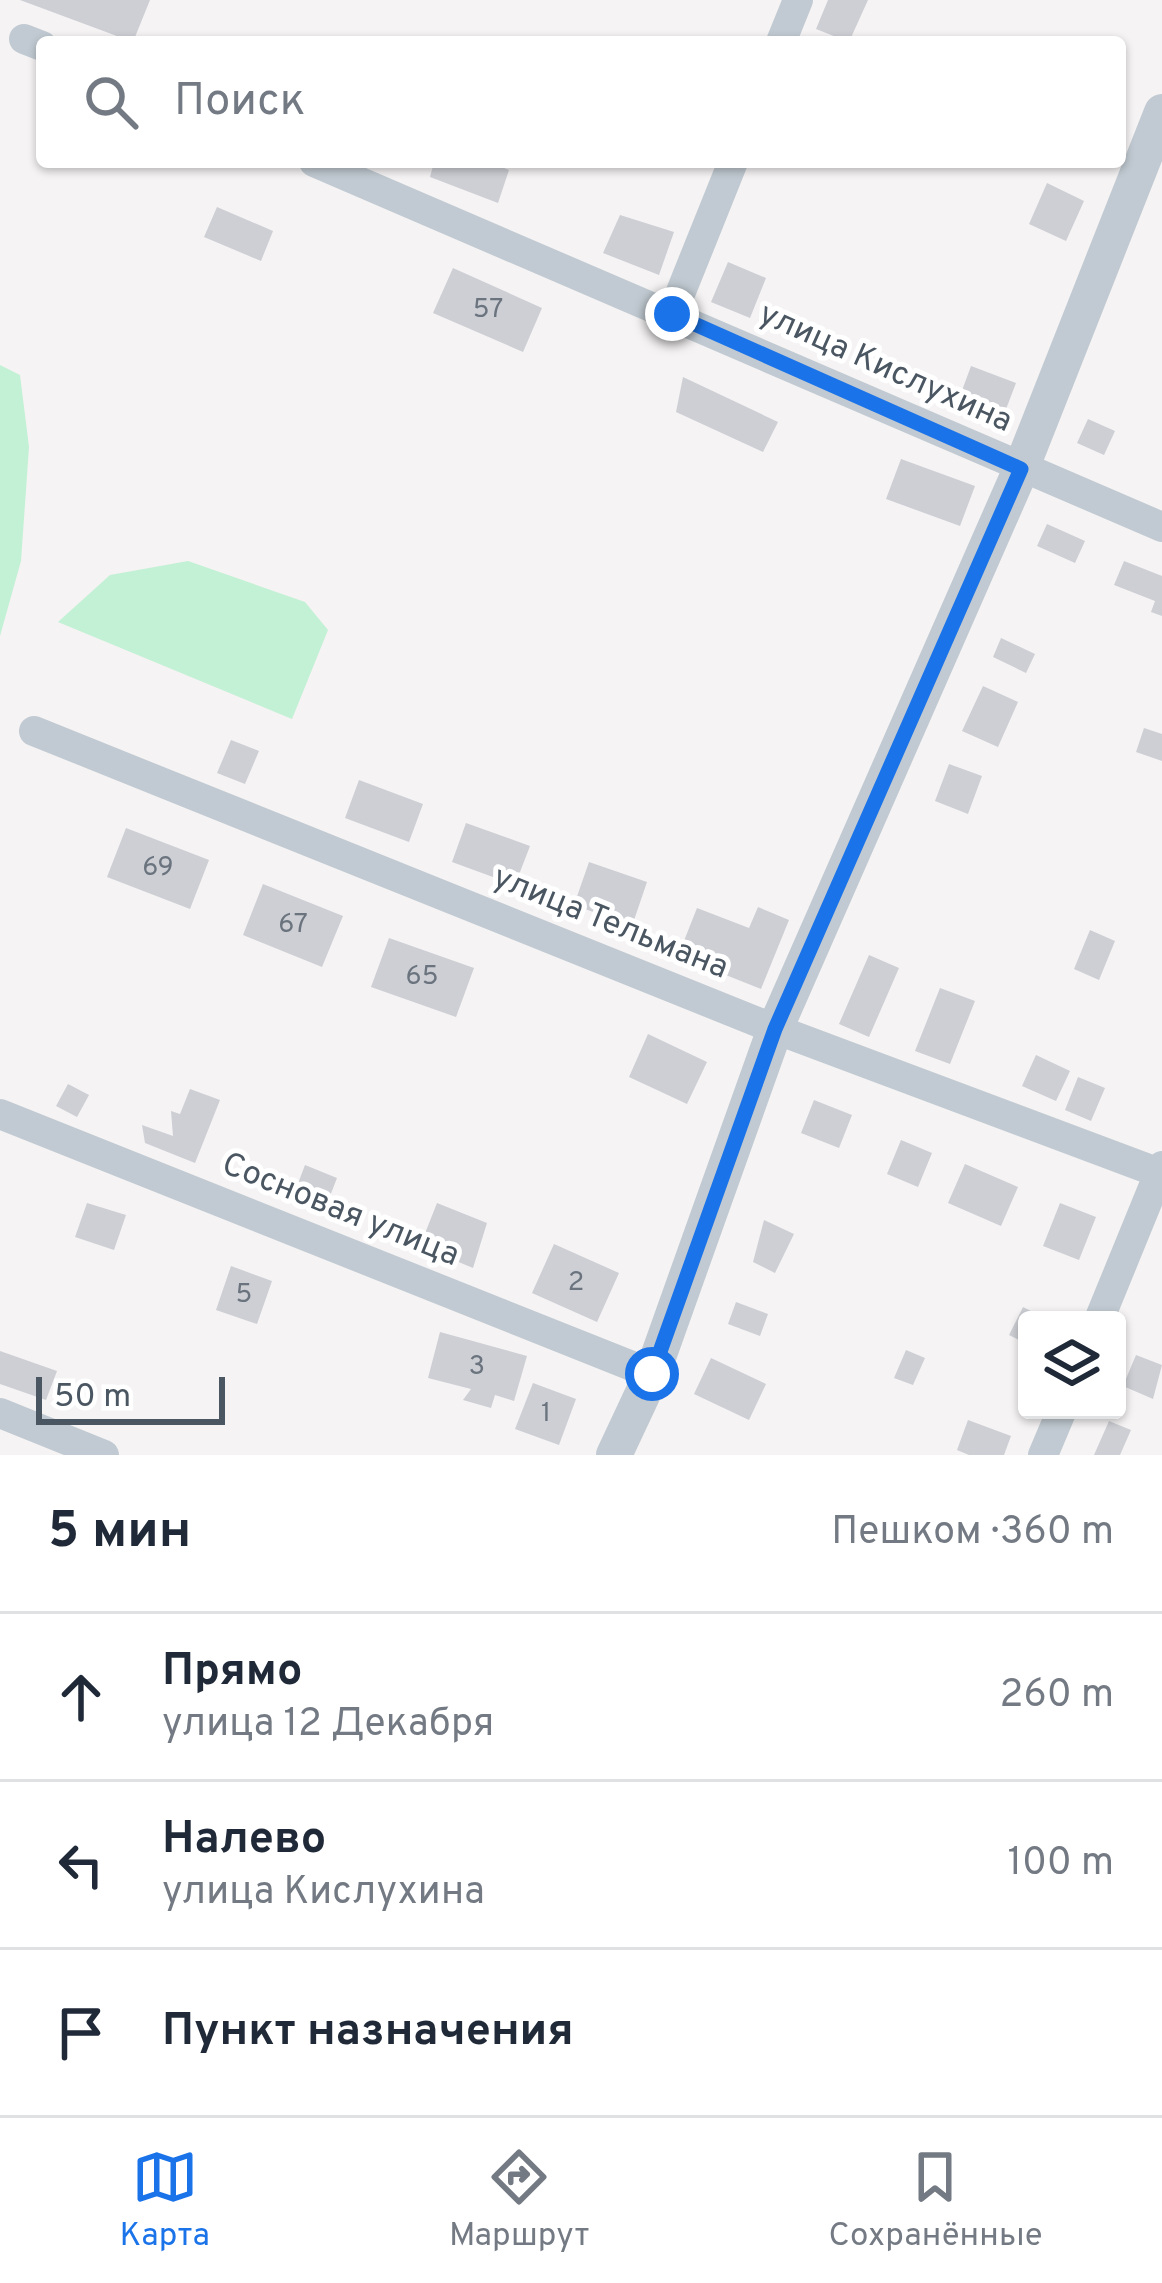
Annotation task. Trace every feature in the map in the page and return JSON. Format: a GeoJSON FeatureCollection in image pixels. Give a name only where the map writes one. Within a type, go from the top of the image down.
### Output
{"type":"FeatureCollection","features":[{"type":"Feature","properties":{"kind":"street"},"geometry":{"type":"LineString","coordinates":[[783,36],[798,0]]}},
{"type":"Feature","properties":{"kind":"street"},"geometry":{"type":"LineString","coordinates":[[614,1455],[652,1374],[775,1029],[1021,469],[1162,112]]}},
{"type":"Feature","properties":{"kind":"street","name":"улица Кислухина"},"geometry":{"type":"LineString","coordinates":[[328,168],[1162,527]]}},
{"type":"Feature","properties":{"kind":"street"},"geometry":{"type":"LineString","coordinates":[[672,314],[731,168]]}},
{"type":"Feature","properties":{"kind":"street","name":"улица Тельмана"},"geometry":{"type":"LineString","coordinates":[[34,731],[775,1029],[1161,1171]]}},
{"type":"Feature","properties":{"kind":"street","name":"Сосновая улица"},"geometry":{"type":"LineString","coordinates":[[0,1114],[652,1374]]}},
{"type":"Feature","properties":{"kind":"street"},"geometry":{"type":"LineString","coordinates":[[1103,1311],[1161,1171]]}},
{"type":"Feature","properties":{"kind":"street"},"geometry":{"type":"LineString","coordinates":[[0,1413],[104,1455]]}},
{"type":"Feature","properties":{"kind":"street"},"geometry":{"type":"LineString","coordinates":[[1043,1455],[1058,1419]]}},
{"type":"Feature","properties":{"kind":"green space"},"geometry":{"type":"Polygon","coordinates":[[[0,365],[20,375],[29,447],[21,561],[0,636],[0,365]]]}},
{"type":"Feature","properties":{"kind":"green space"},"geometry":{"type":"Polygon","coordinates":[[[188,561],[305,602],[328,630],[292,719],[58,622],[110,575],[188,561]]]}},
{"type":"Feature","properties":{"kind":"building"},"geometry":{"type":"Polygon","coordinates":[[[20,0],[150,0],[135,36],[117,36],[20,0]]]}},
{"type":"Feature","properties":{"kind":"building"},"geometry":{"type":"Polygon","coordinates":[[[828,0],[868,0],[852,36],[816,29],[828,0]]]}},
{"type":"Feature","properties":{"kind":"building"},"geometry":{"type":"Polygon","coordinates":[[[432,168],[509,170],[498,203],[430,177],[432,168]]]}},
{"type":"Feature","properties":{"kind":"building"},"geometry":{"type":"Polygon","coordinates":[[[1047,183],[1084,201],[1066,241],[1029,224],[1047,183]]]}},
{"type":"Feature","properties":{"kind":"building"},"geometry":{"type":"Polygon","coordinates":[[[217,207],[273,231],[261,261],[204,237],[217,207]]]}},
{"type":"Feature","properties":{"kind":"building"},"geometry":{"type":"Polygon","coordinates":[[[620,215],[674,232],[659,275],[603,253],[620,215]]]}},
{"type":"Feature","properties":{"kind":"building"},"geometry":{"type":"Polygon","coordinates":[[[728,262],[766,278],[750,318],[711,302],[728,262]]]}},
{"type":"Feature","properties":{"kind":"building"},"geometry":{"type":"Polygon","coordinates":[[[453,268],[542,308],[523,352],[433,313],[453,268]]]}},
{"type":"Feature","properties":{"kind":"building"},"geometry":{"type":"Polygon","coordinates":[[[971,366],[1016,383],[1003,417],[960,396],[971,366]]]}},
{"type":"Feature","properties":{"kind":"building"},"geometry":{"type":"Polygon","coordinates":[[[683,377],[778,422],[763,452],[676,412],[683,377]]]}},
{"type":"Feature","properties":{"kind":"building"},"geometry":{"type":"Polygon","coordinates":[[[1088,419],[1115,431],[1104,455],[1077,443],[1088,419]]]}},
{"type":"Feature","properties":{"kind":"building"},"geometry":{"type":"Polygon","coordinates":[[[901,459],[975,486],[960,526],[886,499],[901,459]]]}},
{"type":"Feature","properties":{"kind":"building"},"geometry":{"type":"Polygon","coordinates":[[[1047,524],[1085,541],[1075,563],[1037,546],[1047,524]]]}},
{"type":"Feature","properties":{"kind":"building"},"geometry":{"type":"Polygon","coordinates":[[[1124,561],[1162,576],[1162,616],[1151,612],[1155,601],[1114,585],[1124,561]]]}},
{"type":"Feature","properties":{"kind":"building"},"geometry":{"type":"Polygon","coordinates":[[[1001,638],[1035,654],[1026,673],[993,657],[1001,638]]]}},
{"type":"Feature","properties":{"kind":"building"},"geometry":{"type":"Polygon","coordinates":[[[983,686],[1018,702],[998,747],[962,731],[983,686]]]}},
{"type":"Feature","properties":{"kind":"building"},"geometry":{"type":"Polygon","coordinates":[[[1144,728],[1162,734],[1162,761],[1136,752],[1144,728]]]}},
{"type":"Feature","properties":{"kind":"building"},"geometry":{"type":"Polygon","coordinates":[[[231,740],[259,751],[245,784],[217,773],[231,740]]]}},
{"type":"Feature","properties":{"kind":"building"},"geometry":{"type":"Polygon","coordinates":[[[949,764],[982,776],[968,814],[935,801],[949,764]]]}},
{"type":"Feature","properties":{"kind":"building"},"geometry":{"type":"Polygon","coordinates":[[[359,780],[423,804],[409,842],[345,818],[359,780]]]}},
{"type":"Feature","properties":{"kind":"building"},"geometry":{"type":"Polygon","coordinates":[[[466,823],[530,846],[515,885],[452,862],[466,823]]]}},
{"type":"Feature","properties":{"kind":"building"},"geometry":{"type":"Polygon","coordinates":[[[126,828],[209,860],[190,909],[107,877],[126,828]]]}},
{"type":"Feature","properties":{"kind":"building"},"geometry":{"type":"Polygon","coordinates":[[[589,862],[647,882],[632,926],[574,905],[589,862]]]}},
{"type":"Feature","properties":{"kind":"building"},"geometry":{"type":"Polygon","coordinates":[[[263,884],[343,916],[322,967],[243,935],[263,884]]]}},
{"type":"Feature","properties":{"kind":"building"},"geometry":{"type":"Polygon","coordinates":[[[758,907],[789,920],[761,989],[678,956],[697,908],[749,928],[758,907]]]}},
{"type":"Feature","properties":{"kind":"building"},"geometry":{"type":"Polygon","coordinates":[[[1090,930],[1115,941],[1099,980],[1074,969],[1090,930]]]}},
{"type":"Feature","properties":{"kind":"building"},"geometry":{"type":"Polygon","coordinates":[[[389,938],[474,968],[456,1017],[371,987],[389,938]]]}},
{"type":"Feature","properties":{"kind":"building"},"geometry":{"type":"Polygon","coordinates":[[[869,955],[899,968],[869,1037],[839,1024],[869,955]]]}},
{"type":"Feature","properties":{"kind":"building"},"geometry":{"type":"Polygon","coordinates":[[[940,988],[975,1001],[950,1064],[915,1051],[940,988]]]}},
{"type":"Feature","properties":{"kind":"building"},"geometry":{"type":"Polygon","coordinates":[[[648,1034],[707,1062],[687,1104],[629,1077],[648,1034]]]}},
{"type":"Feature","properties":{"kind":"building"},"geometry":{"type":"Polygon","coordinates":[[[1036,1055],[1070,1071],[1056,1101],[1022,1086],[1036,1055]]]}},
{"type":"Feature","properties":{"kind":"building"},"geometry":{"type":"Polygon","coordinates":[[[1078,1077],[1105,1088],[1091,1121],[1065,1110],[1078,1077]]]}},
{"type":"Feature","properties":{"kind":"building"},"geometry":{"type":"Polygon","coordinates":[[[68,1084],[89,1095],[77,1117],[56,1106],[68,1084]]]}},
{"type":"Feature","properties":{"kind":"building"},"geometry":{"type":"Polygon","coordinates":[[[190,1089],[220,1100],[195,1163],[145,1143],[142,1125],[173,1136],[171,1111],[180,1114],[190,1089]]]}},
{"type":"Feature","properties":{"kind":"building"},"geometry":{"type":"Polygon","coordinates":[[[814,1100],[852,1115],[839,1148],[801,1133],[814,1100]]]}},
{"type":"Feature","properties":{"kind":"building"},"geometry":{"type":"Polygon","coordinates":[[[901,1140],[932,1153],[918,1187],[887,1174],[901,1140]]]}},
{"type":"Feature","properties":{"kind":"building"},"geometry":{"type":"Polygon","coordinates":[[[965,1164],[1018,1187],[1001,1226],[948,1203],[965,1164]]]}},
{"type":"Feature","properties":{"kind":"building"},"geometry":{"type":"Polygon","coordinates":[[[305,1165],[337,1178],[323,1214],[291,1202],[305,1165]]]}},
{"type":"Feature","properties":{"kind":"building"},"geometry":{"type":"Polygon","coordinates":[[[87,1203],[126,1215],[114,1250],[75,1237],[87,1203]]]}},
{"type":"Feature","properties":{"kind":"building"},"geometry":{"type":"Polygon","coordinates":[[[437,1203],[487,1223],[473,1268],[420,1246],[437,1203]]]}},
{"type":"Feature","properties":{"kind":"building"},"geometry":{"type":"Polygon","coordinates":[[[1060,1203],[1096,1217],[1079,1260],[1043,1246],[1060,1203]]]}},
{"type":"Feature","properties":{"kind":"building"},"geometry":{"type":"Polygon","coordinates":[[[764,1220],[794,1234],[775,1273],[753,1262],[764,1220]]]}},
{"type":"Feature","properties":{"kind":"building"},"geometry":{"type":"Polygon","coordinates":[[[554,1244],[619,1273],[597,1322],[532,1293],[554,1244]]]}},
{"type":"Feature","properties":{"kind":"building"},"geometry":{"type":"Polygon","coordinates":[[[231,1266],[272,1281],[257,1324],[216,1310],[231,1266]]]}},
{"type":"Feature","properties":{"kind":"building"},"geometry":{"type":"Polygon","coordinates":[[[736,1302],[768,1314],[760,1336],[728,1324],[736,1302]]]}},
{"type":"Feature","properties":{"kind":"building"},"geometry":{"type":"Polygon","coordinates":[[[1018,1317],[1018,1340],[1009,1335],[1018,1317]]]}},
{"type":"Feature","properties":{"kind":"building"},"geometry":{"type":"Polygon","coordinates":[[[440,1332],[527,1356],[514,1401],[495,1395],[491,1408],[463,1400],[471,1389],[428,1378],[440,1332]]]}},
{"type":"Feature","properties":{"kind":"building"},"geometry":{"type":"Polygon","coordinates":[[[906,1350],[925,1358],[913,1385],[894,1378],[906,1350]]]}},
{"type":"Feature","properties":{"kind":"building"},"geometry":{"type":"Polygon","coordinates":[[[0,1351],[57,1371],[46,1400],[0,1384],[0,1351]]]}},
{"type":"Feature","properties":{"kind":"building"},"geometry":{"type":"Polygon","coordinates":[[[1136,1355],[1162,1365],[1153,1399],[1126,1387],[1136,1355]]]}},
{"type":"Feature","properties":{"kind":"building"},"geometry":{"type":"Polygon","coordinates":[[[711,1358],[766,1384],[749,1420],[694,1394],[711,1358]]]}},
{"type":"Feature","properties":{"kind":"building"},"geometry":{"type":"Polygon","coordinates":[[[533,1383],[576,1399],[559,1445],[515,1429],[533,1383]]]}},
{"type":"Feature","properties":{"kind":"building"},"geometry":{"type":"Polygon","coordinates":[[[968,1420],[1011,1436],[1004,1455],[969,1455],[957,1450],[968,1420]]]}},
{"type":"Feature","properties":{"kind":"building"},"geometry":{"type":"Polygon","coordinates":[[[1109,1421],[1131,1430],[1120,1455],[1094,1455],[1109,1421]]]}},
{"type":"Feature","properties":{"kind":"route"},"geometry":{"type":"LineString","coordinates":[[652,1374],[775,1029],[1021,469],[672,314]]}}]}
